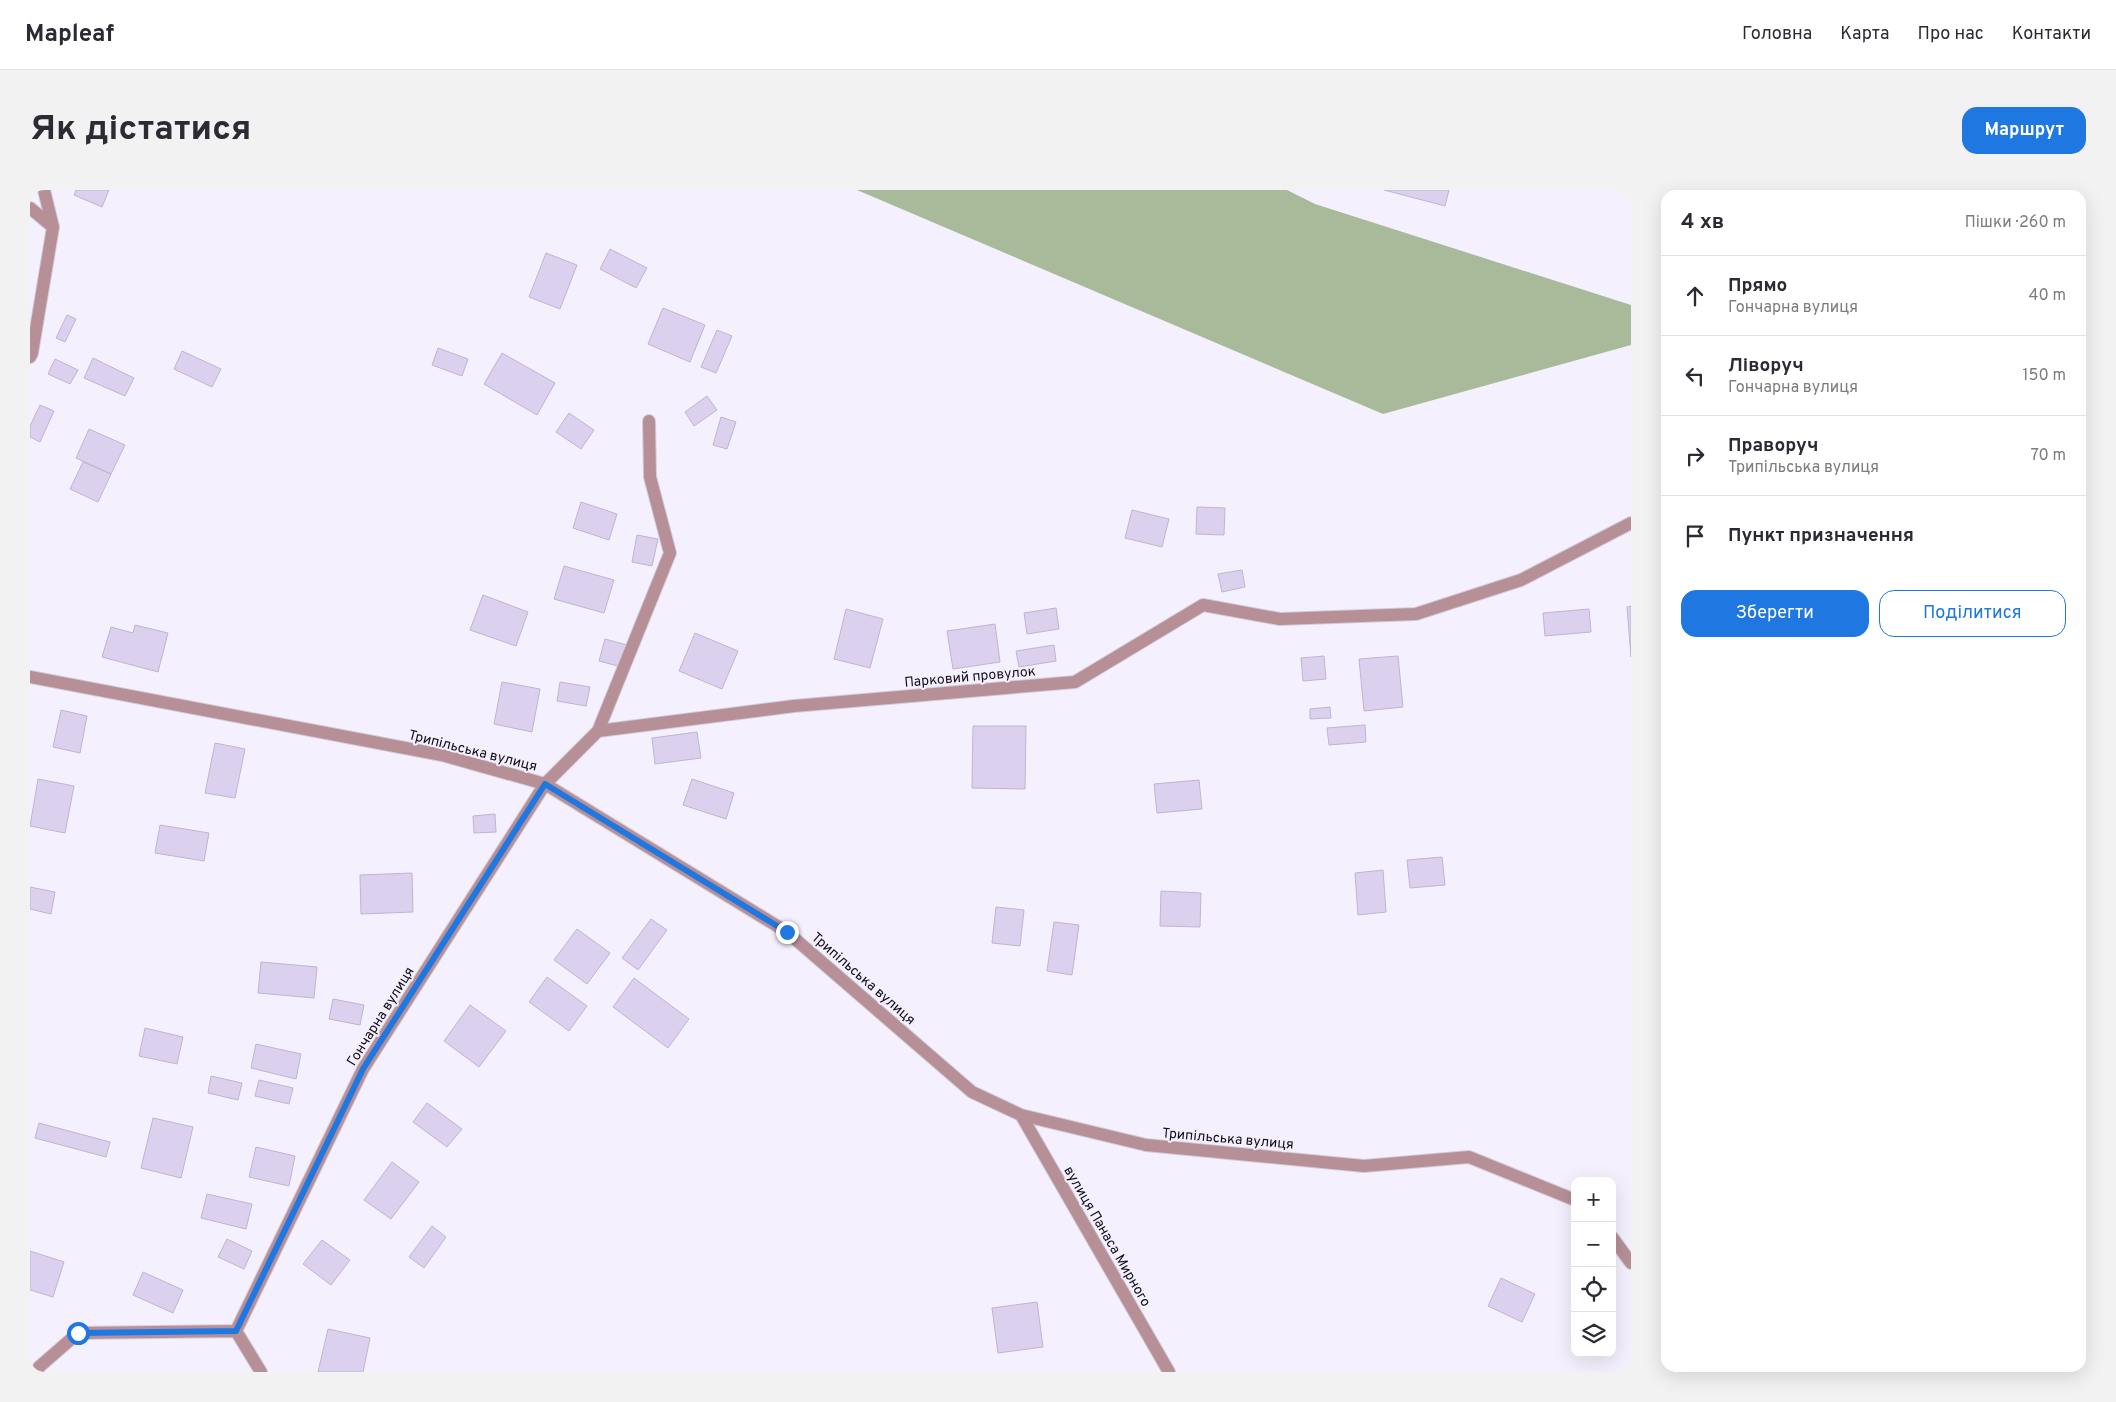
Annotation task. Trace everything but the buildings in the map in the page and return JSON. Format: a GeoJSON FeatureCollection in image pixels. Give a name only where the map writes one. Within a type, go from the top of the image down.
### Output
{"type":"FeatureCollection","features":[{"type":"Feature","properties":{"kind":"street"},"geometry":{"type":"LineString","coordinates":[[30,358],[53,226],[44,190]]}},
{"type":"Feature","properties":{"kind":"street"},"geometry":{"type":"LineString","coordinates":[[30,208],[53,226]]}},
{"type":"Feature","properties":{"kind":"street"},"geometry":{"type":"LineString","coordinates":[[598,731],[670,553],[650,477],[649,421]]}},
{"type":"Feature","properties":{"kind":"street","name":"Парковий провулок"},"geometry":{"type":"LineString","coordinates":[[598,731],[794,706],[1075,682],[1204,605],[1280,619],[1416,614],[1521,580],[1631,524]]}},
{"type":"Feature","properties":{"kind":"street","name":"Трипільська вулиця"},"geometry":{"type":"LineString","coordinates":[[30,677],[442,755],[545,784],[787,932],[972,1092],[1020,1115],[1146,1145],[1364,1166],[1469,1157],[1571,1198]]}},
{"type":"Feature","properties":{"kind":"street","name":"Гончарна вулиця"},"geometry":{"type":"LineString","coordinates":[[236,1331],[363,1069],[545,784],[598,731]]}},
{"type":"Feature","properties":{"kind":"street","name":"вулиця Панаса Мирного"},"geometry":{"type":"LineString","coordinates":[[1020,1115],[1169,1372]]}},
{"type":"Feature","properties":{"kind":"street"},"geometry":{"type":"LineString","coordinates":[[1616,1243],[1631,1263]]}},
{"type":"Feature","properties":{"kind":"street"},"geometry":{"type":"LineString","coordinates":[[37,1372],[39,1366],[78,1333],[236,1331],[261,1372]]}},
{"type":"Feature","properties":{"kind":"green space"},"geometry":{"type":"Polygon","coordinates":[[[857,190],[1287,190],[1315,204],[1631,305],[1631,345],[1383,414],[857,190]]]}},
{"type":"Feature","properties":{"kind":"route"},"geometry":{"type":"LineString","coordinates":[[78,1333],[236,1331],[363,1069],[545,784],[787,932]]}}]}
